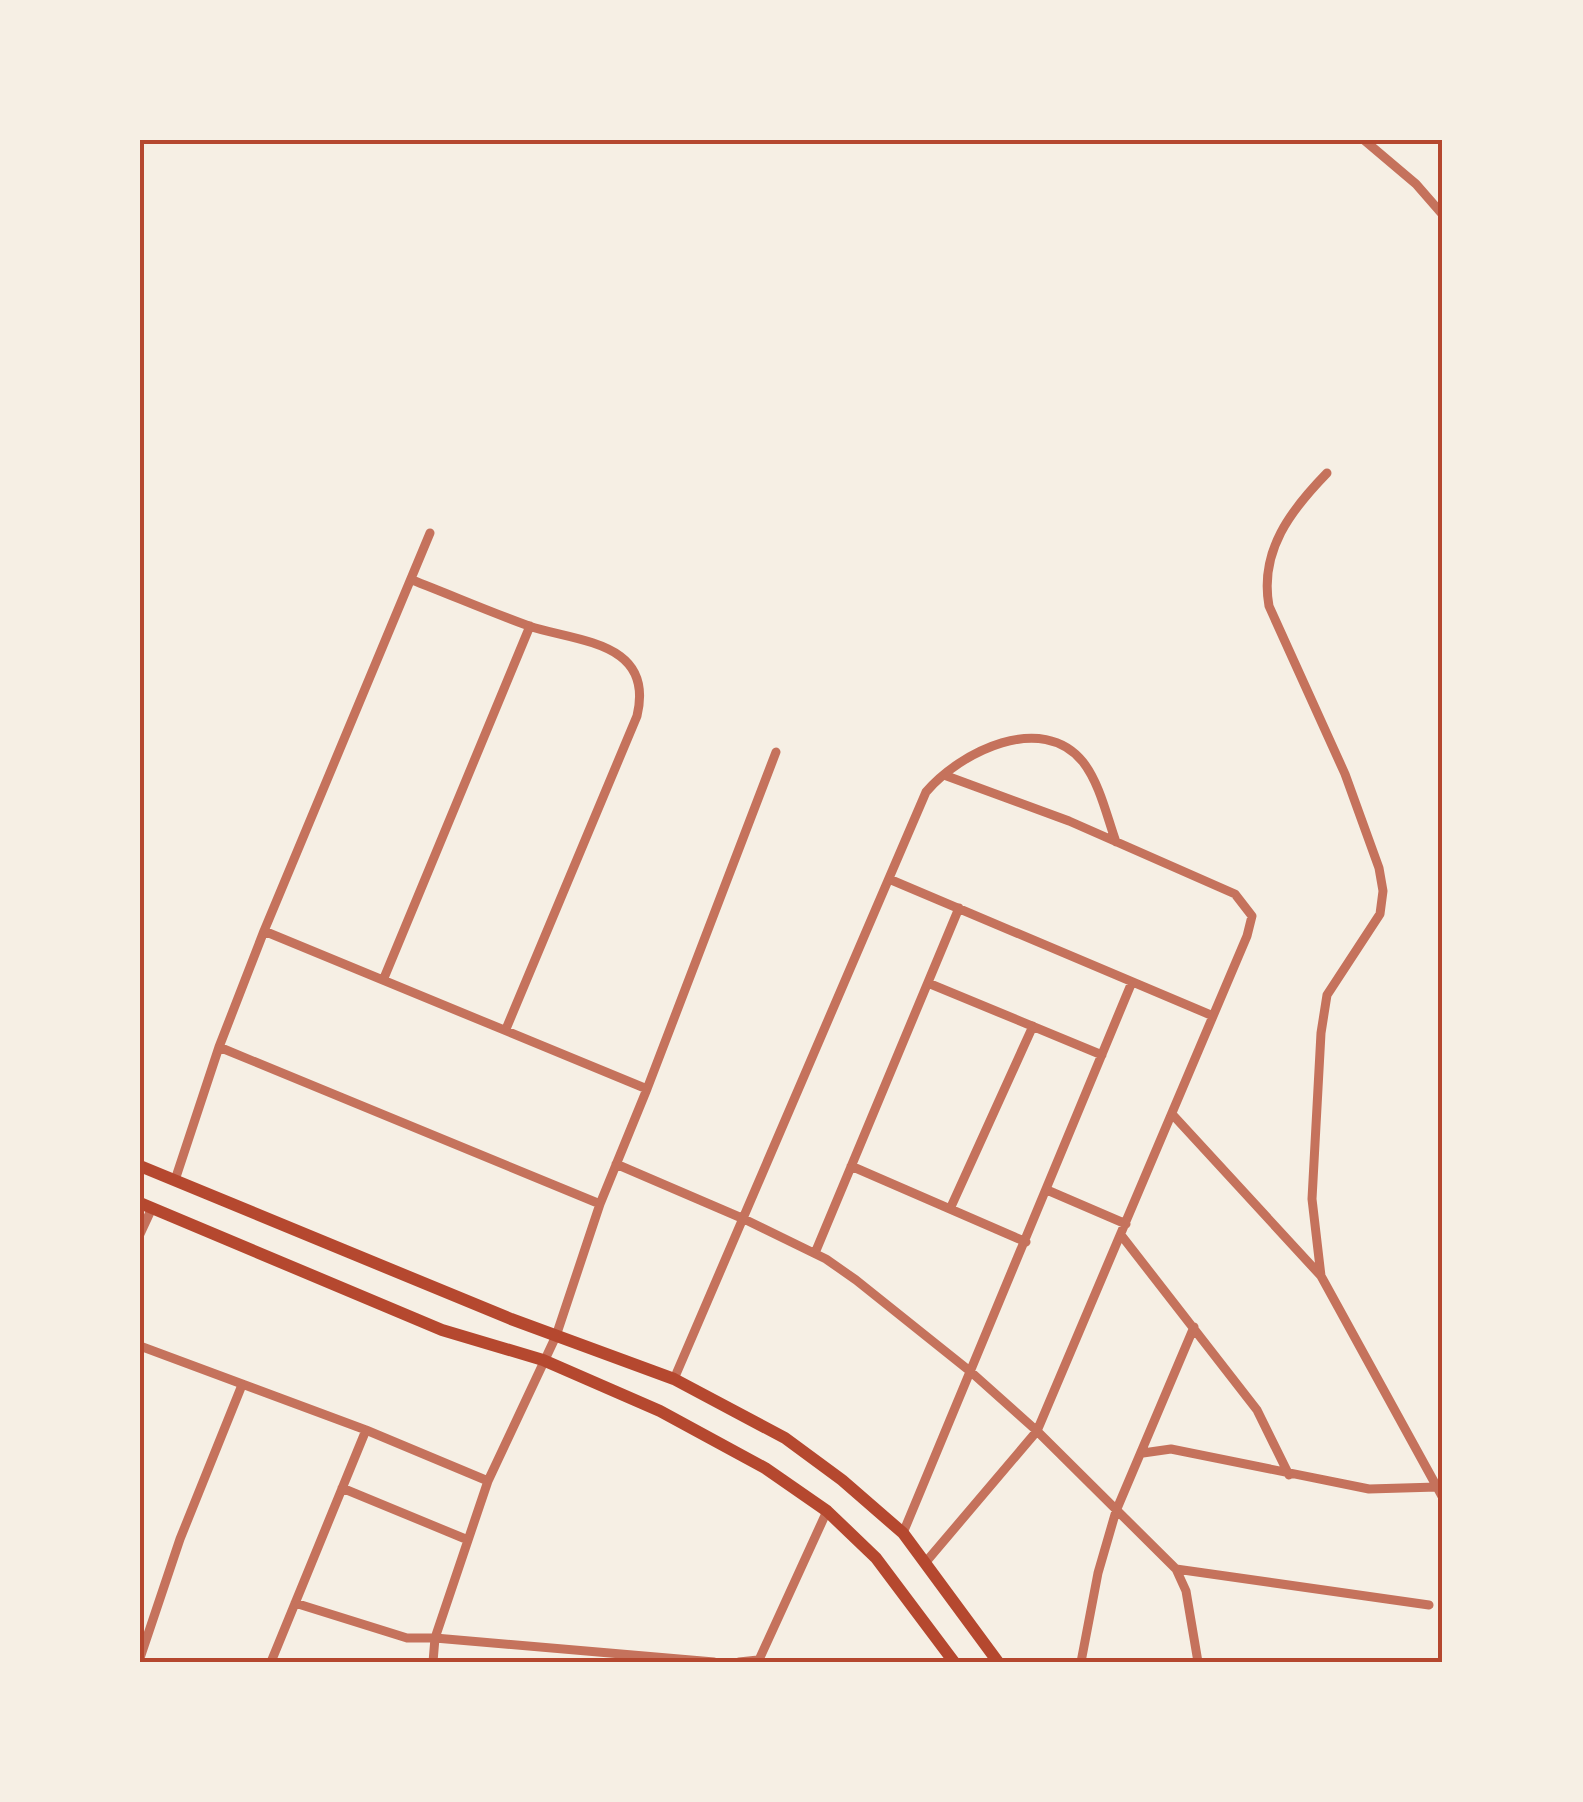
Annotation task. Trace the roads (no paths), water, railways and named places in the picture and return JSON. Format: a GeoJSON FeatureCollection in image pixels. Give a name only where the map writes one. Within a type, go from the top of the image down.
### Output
{"type":"FeatureCollection","features":[{"type":"Feature","properties":{"kind":"main road"},"geometry":{"type":"LineString","coordinates":[[140,1166],[556,1336],[674,1379],[785,1438],[842,1480],[902,1533],[998,1662]]}},
{"type":"Feature","properties":{"kind":"main road"},"geometry":{"type":"LineString","coordinates":[[146,1205],[442,1330],[543,1360],[660,1411],[765,1468],[827,1511],[876,1558],[954,1662]]}},
{"type":"Feature","properties":{"kind":"street"},"geometry":{"type":"LineString","coordinates":[[1364,140],[1416,184],[1443,215]]}},
{"type":"Feature","properties":{"kind":"street"},"geometry":{"type":"LineString","coordinates":[[1320,1276],[1312,1200],[1321,1033],[1327,996],[1380,914],[1383,892],[1379,868],[1345,774],[1269,606],[1266,586],[1280,530],[1327,473]]}},
{"type":"Feature","properties":{"kind":"street"},"geometry":{"type":"LineString","coordinates":[[175,1180],[219,1047],[264,931],[430,533]]}},
{"type":"Feature","properties":{"kind":"street"},"geometry":{"type":"LineString","coordinates":[[412,580],[530,626],[606,647],[627,662],[639,681],[640,700],[506,1029]]}},
{"type":"Feature","properties":{"kind":"street"},"geometry":{"type":"LineString","coordinates":[[384,978],[530,626]]}},
{"type":"Feature","properties":{"kind":"street"},"geometry":{"type":"LineString","coordinates":[[674,1379],[926,792],[944,775],[988,748],[1014,738],[1041,737],[1060,744],[1082,762],[1116,842]]}},
{"type":"Feature","properties":{"kind":"street"},"geometry":{"type":"LineString","coordinates":[[433,1662],[434,1638],[488,1481],[556,1336],[600,1204],[776,752]]}},
{"type":"Feature","properties":{"kind":"street"},"geometry":{"type":"LineString","coordinates":[[925,1563],[1037,1431],[1247,936],[1252,916],[1235,894],[1116,842],[944,775]]}},
{"type":"Feature","properties":{"kind":"street"},"geometry":{"type":"LineString","coordinates":[[888,879],[1213,1016]]}},
{"type":"Feature","properties":{"kind":"street"},"geometry":{"type":"LineString","coordinates":[[815,1253],[959,908]]}},
{"type":"Feature","properties":{"kind":"street"},"geometry":{"type":"LineString","coordinates":[[264,931],[646,1089]]}},
{"type":"Feature","properties":{"kind":"street"},"geometry":{"type":"LineString","coordinates":[[902,1533],[1132,982]]}},
{"type":"Feature","properties":{"kind":"street"},"geometry":{"type":"LineString","coordinates":[[928,983],[1102,1055]]}},
{"type":"Feature","properties":{"kind":"street"},"geometry":{"type":"LineString","coordinates":[[950,1209],[1033,1026]]}},
{"type":"Feature","properties":{"kind":"street"},"geometry":{"type":"LineString","coordinates":[[219,1047],[600,1204]]}},
{"type":"Feature","properties":{"kind":"street"},"geometry":{"type":"LineString","coordinates":[[1172,1114],[1320,1276],[1443,1498]]}},
{"type":"Feature","properties":{"kind":"street"},"geometry":{"type":"LineString","coordinates":[[616,1164],[815,1253],[856,1280],[972,1372],[1176,1569],[1186,1591],[1198,1662]]}},
{"type":"Feature","properties":{"kind":"street"},"geometry":{"type":"LineString","coordinates":[[852,1166],[1026,1242]]}},
{"type":"Feature","properties":{"kind":"street"},"geometry":{"type":"LineString","coordinates":[[1047,1190],[1126,1224]]}},
{"type":"Feature","properties":{"kind":"street"},"geometry":{"type":"LineString","coordinates":[[140,1234],[146,1205]]}},
{"type":"Feature","properties":{"kind":"street"},"geometry":{"type":"LineString","coordinates":[[1121,1234],[1257,1410],[1289,1475]]}},
{"type":"Feature","properties":{"kind":"street"},"geometry":{"type":"LineString","coordinates":[[1081,1662],[1098,1573],[1116,1511],[1194,1327]]}},
{"type":"Feature","properties":{"kind":"street"},"geometry":{"type":"LineString","coordinates":[[140,1346],[366,1430],[488,1481]]}},
{"type":"Feature","properties":{"kind":"street"},"geometry":{"type":"LineString","coordinates":[[140,1658],[180,1538],[242,1385]]}},
{"type":"Feature","properties":{"kind":"street"},"geometry":{"type":"LineString","coordinates":[[271,1662],[366,1430]]}},
{"type":"Feature","properties":{"kind":"street"},"geometry":{"type":"LineString","coordinates":[[1143,1453],[1171,1449],[1369,1489],[1436,1487]]}},
{"type":"Feature","properties":{"kind":"street"},"geometry":{"type":"LineString","coordinates":[[342,1488],[468,1540]]}},
{"type":"Feature","properties":{"kind":"street"},"geometry":{"type":"LineString","coordinates":[[739,1662],[758,1661],[827,1511]]}},
{"type":"Feature","properties":{"kind":"street"},"geometry":{"type":"LineString","coordinates":[[1176,1569],[1429,1605]]}},
{"type":"Feature","properties":{"kind":"street"},"geometry":{"type":"LineString","coordinates":[[295,1604],[406,1638],[714,1662]]}}]}
